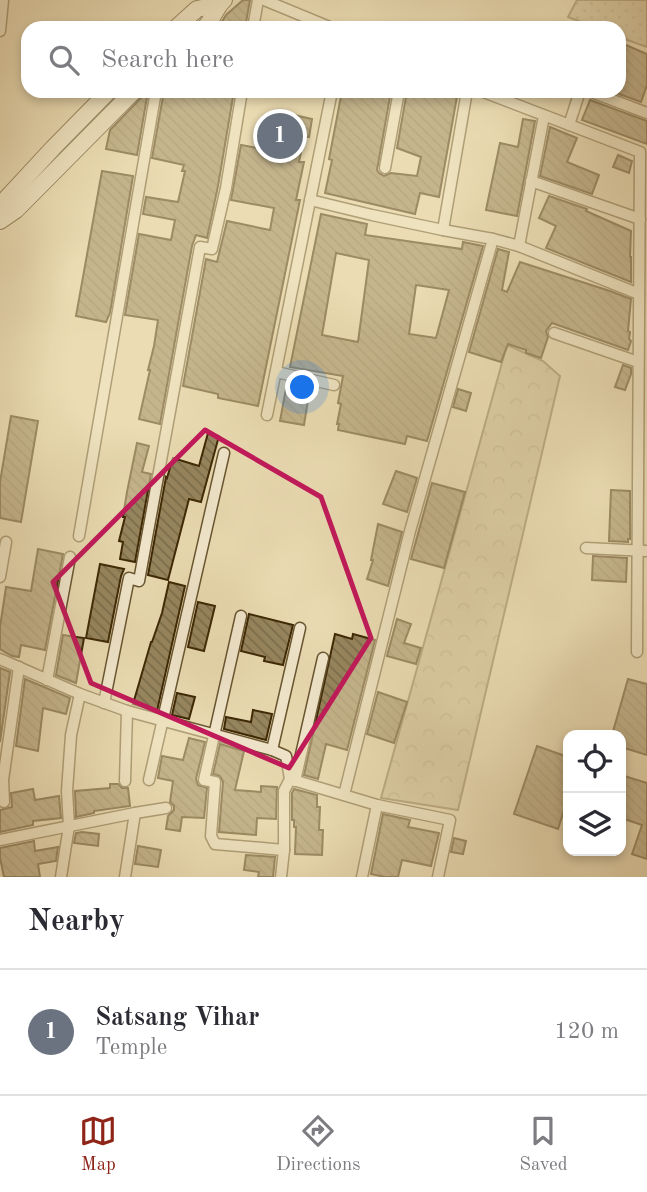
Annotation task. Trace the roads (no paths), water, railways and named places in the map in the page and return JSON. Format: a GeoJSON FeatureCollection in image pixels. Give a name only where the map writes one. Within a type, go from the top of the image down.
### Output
{"type":"FeatureCollection","features":[{"type":"Feature","properties":{"kind":"main road"},"geometry":{"type":"LineString","coordinates":[[184,21],[197,9],[221,2]]}},
{"type":"Feature","properties":{"kind":"main road"},"geometry":{"type":"LineString","coordinates":[[211,21],[221,2]]}},
{"type":"Feature","properties":{"kind":"main road"},"geometry":{"type":"LineString","coordinates":[[0,220],[4,201],[102,98]]}},
{"type":"Feature","properties":{"kind":"main road"},"geometry":{"type":"LineString","coordinates":[[0,220],[16,210],[127,98]]}},
{"type":"Feature","properties":{"kind":"street"},"geometry":{"type":"LineString","coordinates":[[0,31],[3,0]]}},
{"type":"Feature","properties":{"kind":"street"},"geometry":{"type":"LineString","coordinates":[[254,21],[258,0]]}},
{"type":"Feature","properties":{"kind":"street"},"geometry":{"type":"LineString","coordinates":[[264,0],[315,21]]}},
{"type":"Feature","properties":{"kind":"street"},"geometry":{"type":"LineString","coordinates":[[79,536],[155,98]]}},
{"type":"Feature","properties":{"kind":"street"},"geometry":{"type":"LineString","coordinates":[[104,703],[129,578],[139,581],[200,247],[212,248],[226,188],[241,98]]}},
{"type":"Feature","properties":{"kind":"street"},"geometry":{"type":"LineString","coordinates":[[267,415],[331,98]]}},
{"type":"Feature","properties":{"kind":"street"},"geometry":{"type":"LineString","coordinates":[[385,168],[398,98]]}},
{"type":"Feature","properties":{"kind":"street"},"geometry":{"type":"LineString","coordinates":[[443,230],[466,98]]}},
{"type":"Feature","properties":{"kind":"street"},"geometry":{"type":"LineString","coordinates":[[499,98],[640,152],[643,189],[639,219],[643,250],[639,294],[643,315],[638,362],[643,384],[642,551],[636,652]]}},
{"type":"Feature","properties":{"kind":"street"},"geometry":{"type":"LineString","coordinates":[[569,125],[578,98]]}},
{"type":"Feature","properties":{"kind":"street"},"geometry":{"type":"LineString","coordinates":[[611,98],[646,109]]}},
{"type":"Feature","properties":{"kind":"street"},"geometry":{"type":"LineString","coordinates":[[519,246],[544,116]]}},
{"type":"Feature","properties":{"kind":"street"},"geometry":{"type":"LineString","coordinates":[[531,181],[639,219]]}},
{"type":"Feature","properties":{"kind":"street"},"geometry":{"type":"LineString","coordinates":[[310,200],[519,246],[639,294]]}},
{"type":"Feature","properties":{"kind":"street"},"geometry":{"type":"LineString","coordinates":[[344,795],[410,531],[493,239]]}},
{"type":"Feature","properties":{"kind":"street"},"geometry":{"type":"LineString","coordinates":[[554,333],[638,362]]}},
{"type":"Feature","properties":{"kind":"street"},"geometry":{"type":"LineString","coordinates":[[275,372],[334,385]]}},
{"type":"Feature","properties":{"kind":"street"},"geometry":{"type":"LineString","coordinates":[[149,780],[223,453]]}},
{"type":"Feature","properties":{"kind":"street"},"geometry":{"type":"LineString","coordinates":[[0,577],[6,542]]}},
{"type":"Feature","properties":{"kind":"street"},"geometry":{"type":"LineString","coordinates":[[586,548],[642,551]]}},
{"type":"Feature","properties":{"kind":"street"},"geometry":{"type":"LineString","coordinates":[[47,680],[69,557]]}},
{"type":"Feature","properties":{"kind":"street"},"geometry":{"type":"LineString","coordinates":[[241,616],[204,780],[215,782],[211,836],[215,844],[284,849]]}},
{"type":"Feature","properties":{"kind":"street"},"geometry":{"type":"LineString","coordinates":[[272,750],[300,628]]}},
{"type":"Feature","properties":{"kind":"street"},"geometry":{"type":"LineString","coordinates":[[281,877],[284,791],[293,780],[323,658]]}},
{"type":"Feature","properties":{"kind":"street"},"geometry":{"type":"LineString","coordinates":[[0,659],[127,711],[286,755],[293,780]]}},
{"type":"Feature","properties":{"kind":"street"},"geometry":{"type":"LineString","coordinates":[[4,802],[3,780],[19,667]]}},
{"type":"Feature","properties":{"kind":"street"},"geometry":{"type":"LineString","coordinates":[[61,877],[69,826],[67,791],[71,735],[80,694]]}},
{"type":"Feature","properties":{"kind":"street"},"geometry":{"type":"LineString","coordinates":[[125,780],[127,711]]}},
{"type":"Feature","properties":{"kind":"street"},"geometry":{"type":"LineString","coordinates":[[293,780],[377,804],[450,820],[438,877]]}},
{"type":"Feature","properties":{"kind":"street"},"geometry":{"type":"LineString","coordinates":[[362,877],[377,804]]}},
{"type":"Feature","properties":{"kind":"street"},"geometry":{"type":"LineString","coordinates":[[0,840],[166,808]]}},
{"type":"Feature","properties":{"kind":"street"},"geometry":{"type":"LineString","coordinates":[[125,877],[135,813]]}},
{"type":"Feature","properties":{"kind":"place","name":"Satsang Vihar"},"geometry":{"type":"Point","coordinates":[280,136]}}]}
